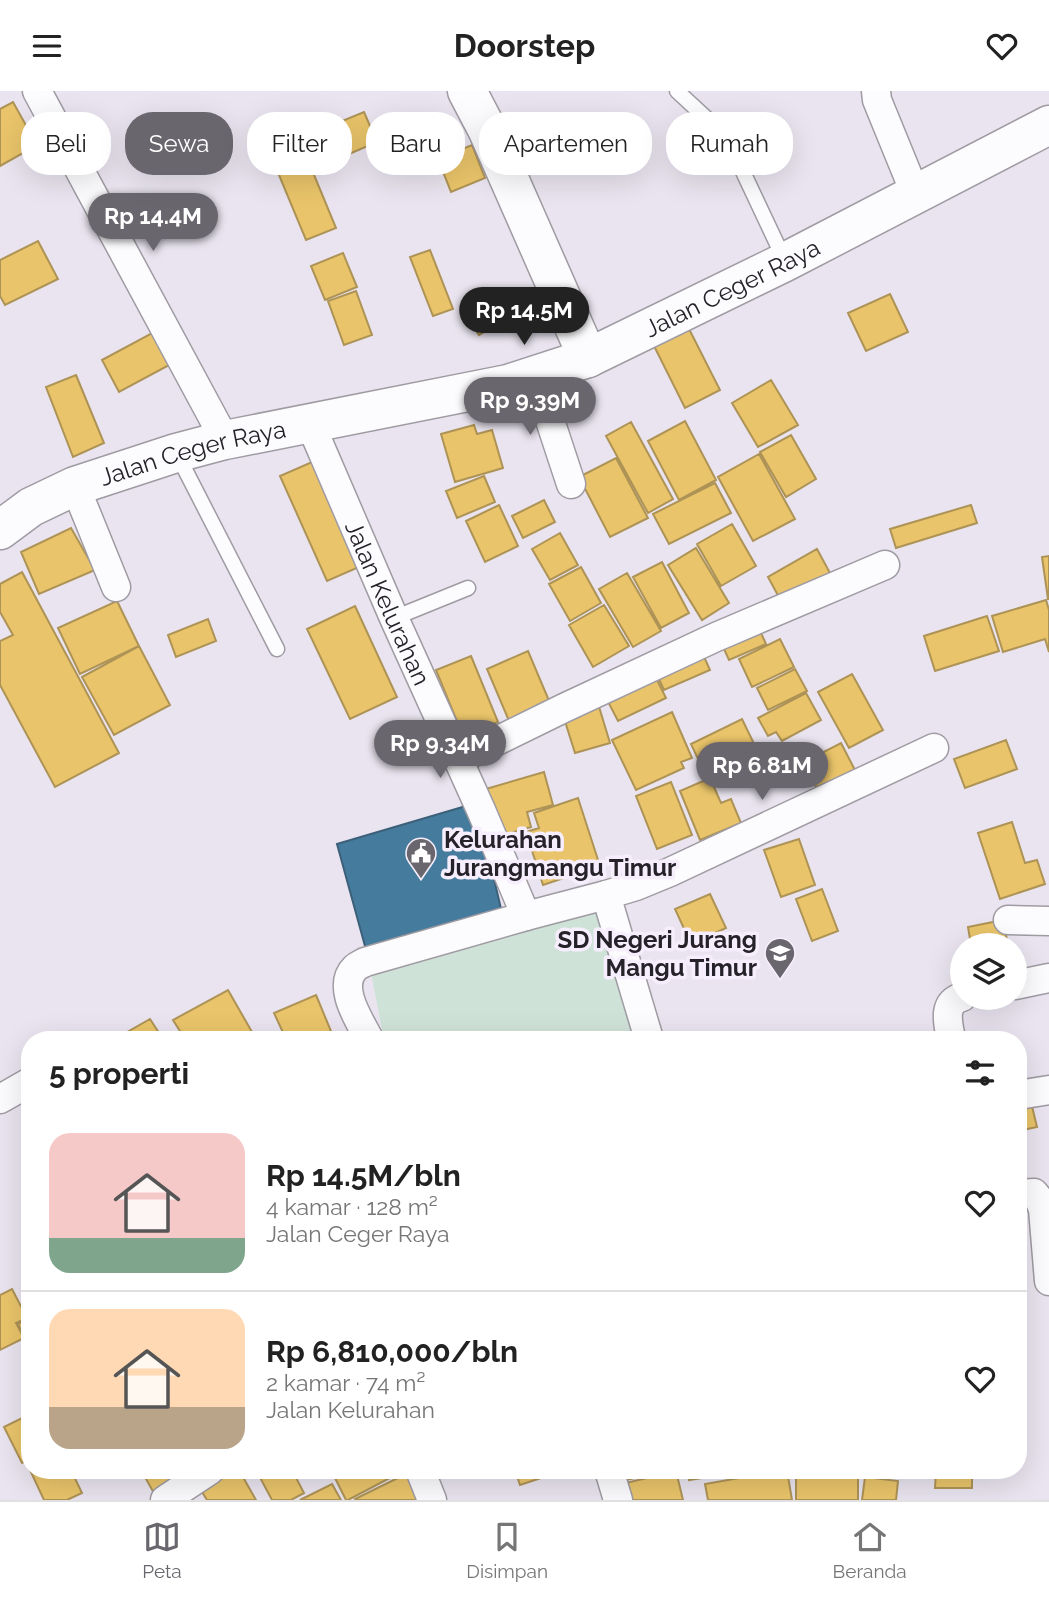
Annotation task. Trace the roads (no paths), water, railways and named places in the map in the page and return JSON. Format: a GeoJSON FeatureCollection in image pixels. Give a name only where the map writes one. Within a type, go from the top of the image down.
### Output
{"type":"FeatureCollection","features":[{"type":"Feature","properties":{"kind":"main road"},"geometry":{"type":"LineString","coordinates":[[467,91],[488,131],[587,358]]}},
{"type":"Feature","properties":{"kind":"main road","name":"Jalan Ceger Raya"},"geometry":{"type":"LineString","coordinates":[[0,530],[31,507],[75,486],[176,453],[225,440],[508,384],[587,358],[785,262],[1049,125]]}},
{"type":"Feature","properties":{"kind":"street"},"geometry":{"type":"LineString","coordinates":[[37,91],[225,440]]}},
{"type":"Feature","properties":{"kind":"street"},"geometry":{"type":"LineString","coordinates":[[876,91],[877,100],[915,193]]}},
{"type":"Feature","properties":{"kind":"street"},"geometry":{"type":"LineString","coordinates":[[535,375],[571,484]]}},
{"type":"Feature","properties":{"kind":"street","name":"Jalan Kelurahan"},"geometry":{"type":"LineString","coordinates":[[310,423],[526,916]]}},
{"type":"Feature","properties":{"kind":"street"},"geometry":{"type":"LineString","coordinates":[[75,486],[116,587]]}},
{"type":"Feature","properties":{"kind":"street"},"geometry":{"type":"LineString","coordinates":[[458,760],[716,637],[885,565]]}},
{"type":"Feature","properties":{"kind":"street"},"geometry":{"type":"LineString","coordinates":[[365,1031],[349,1001],[348,981],[355,968],[365,962],[636,886],[934,748]]}},
{"type":"Feature","properties":{"kind":"street"},"geometry":{"type":"LineString","coordinates":[[606,895],[647,1031]]}},
{"type":"Feature","properties":{"kind":"street"},"geometry":{"type":"LineString","coordinates":[[1008,920],[1049,921]]}},
{"type":"Feature","properties":{"kind":"street"},"geometry":{"type":"LineString","coordinates":[[1027,983],[1049,978]]}},
{"type":"Feature","properties":{"kind":"street"},"geometry":{"type":"LineString","coordinates":[[950,1004],[947,1011],[950,1031]]}},
{"type":"Feature","properties":{"kind":"street"},"geometry":{"type":"LineString","coordinates":[[0,1099],[21,1087]]}},
{"type":"Feature","properties":{"kind":"street"},"geometry":{"type":"LineString","coordinates":[[1027,1094],[1049,1090]]}},
{"type":"Feature","properties":{"kind":"street"},"geometry":{"type":"LineString","coordinates":[[1027,1193],[1034,1193],[1043,1209],[1049,1281]]}},
{"type":"Feature","properties":{"kind":"street"},"geometry":{"type":"LineString","coordinates":[[165,1500],[196,1479]]}},
{"type":"Feature","properties":{"kind":"street"},"geometry":{"type":"LineString","coordinates":[[424,1479],[432,1500]]}},
{"type":"Feature","properties":{"kind":"street"},"geometry":{"type":"LineString","coordinates":[[612,1479],[618,1500]]}},
{"type":"Feature","properties":{"kind":"lane"},"geometry":{"type":"LineString","coordinates":[[677,91],[729,142],[785,262]]}},
{"type":"Feature","properties":{"kind":"lane"},"geometry":{"type":"LineString","coordinates":[[176,453],[277,649]]}},
{"type":"Feature","properties":{"kind":"lane"},"geometry":{"type":"LineString","coordinates":[[394,618],[468,588]]}},
{"type":"Feature","properties":{"kind":"place","name":"Kelurahan Jurangmangu Timur"},"geometry":{"type":"Point","coordinates":[421,880]}},
{"type":"Feature","properties":{"kind":"place","name":"SD Negeri Jurang Mangu Timur"},"geometry":{"type":"Point","coordinates":[780,980]}}]}
